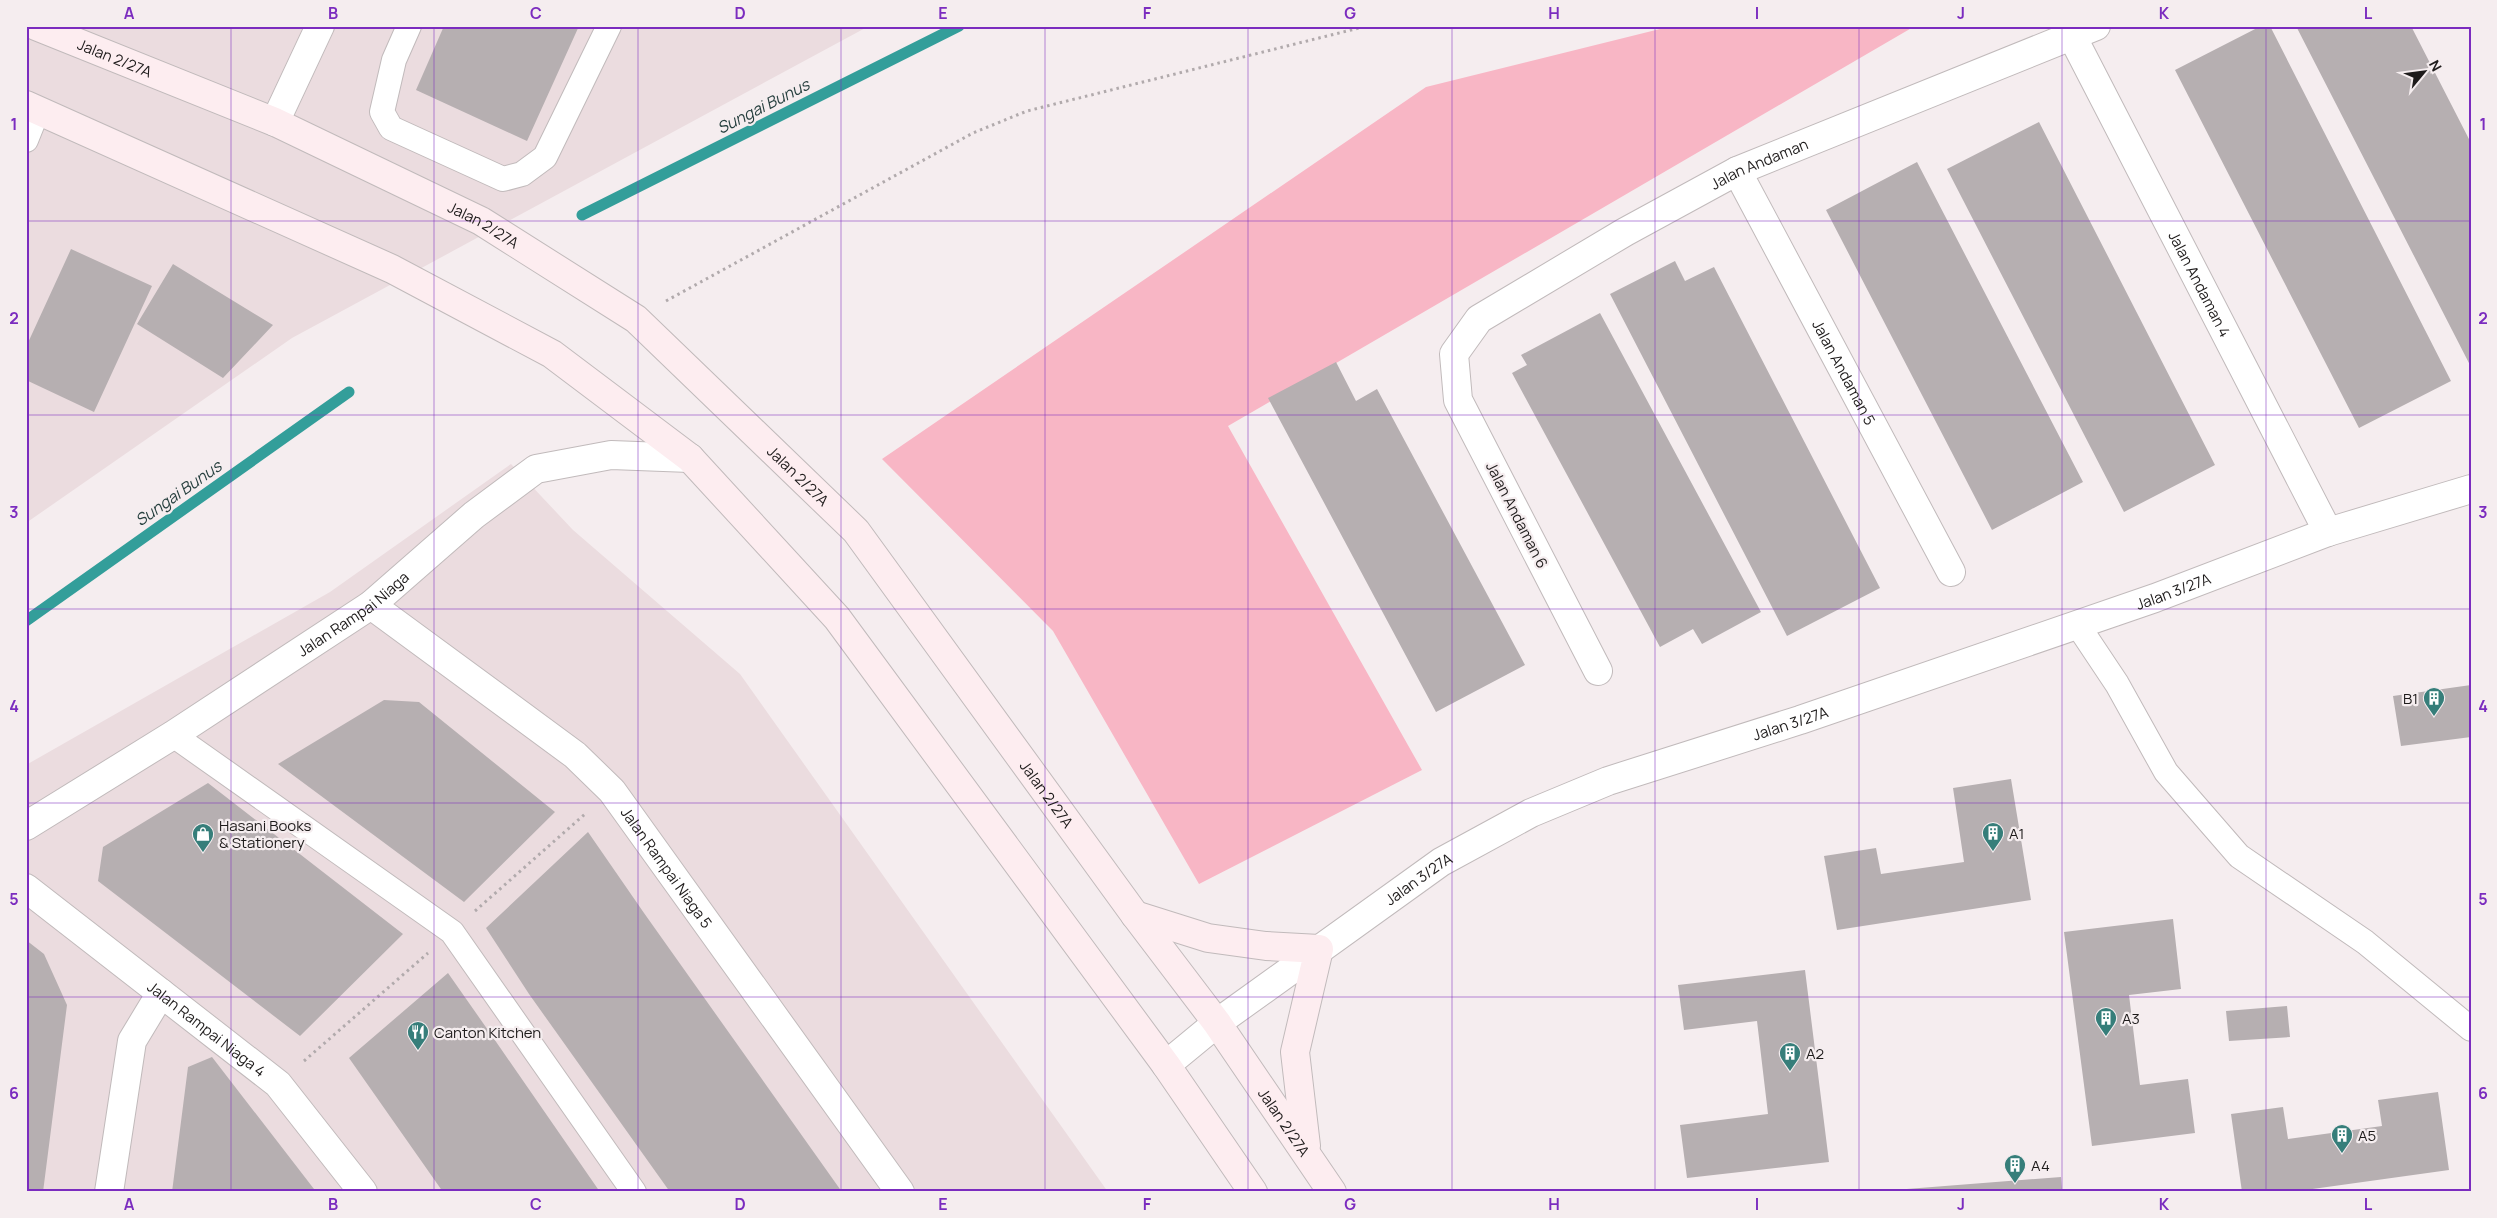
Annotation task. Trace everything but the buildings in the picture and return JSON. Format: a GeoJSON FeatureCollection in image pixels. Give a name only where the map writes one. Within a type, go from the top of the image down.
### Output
{"type":"FeatureCollection","features":[{"type":"Feature","properties":{"kind":"main road","name":"Jalan 2/27A"},"geometry":{"type":"LineString","coordinates":[[36,26],[275,122],[480,221],[636,319],[856,531],[1135,915],[1217,1023],[1307,1152],[1332,1192]]}},
{"type":"Feature","properties":{"kind":"main road"},"geometry":{"type":"LineString","coordinates":[[32,108],[392,269],[443,296],[552,354],[690,458],[837,618],[1166,1065],[1253,1192]]}},
{"type":"Feature","properties":{"kind":"main road"},"geometry":{"type":"LineString","coordinates":[[1135,915],[1208,938],[1266,946],[1319,949],[1295,1052],[1307,1152]]}},
{"type":"Feature","properties":{"kind":"street"},"geometry":{"type":"LineString","coordinates":[[275,122],[320,26]]}},
{"type":"Feature","properties":{"kind":"street","name":"Jalan Andaman"},"geometry":{"type":"LineString","coordinates":[[1454,354],[1479,319],[1625,232],[1737,171],[2084,31]]}},
{"type":"Feature","properties":{"kind":"street","name":"Jalan Andaman 4"},"geometry":{"type":"LineString","coordinates":[[2084,31],[2328,532]]}},
{"type":"Feature","properties":{"kind":"street","name":"Jalan Andaman 5"},"geometry":{"type":"LineString","coordinates":[[1737,171],[1951,572]]}},
{"type":"Feature","properties":{"kind":"street","name":"Jalan Andaman 6"},"geometry":{"type":"LineString","coordinates":[[1454,354],[1458,400],[1598,672]]}},
{"type":"Feature","properties":{"kind":"street","name":"Jalan Rampai Niaga"},"geometry":{"type":"LineString","coordinates":[[26,826],[173,735],[371,605],[474,515],[536,469],[611,455],[690,458]]}},
{"type":"Feature","properties":{"kind":"street","name":"Jalan 3/27A"},"geometry":{"type":"LineString","coordinates":[[1166,1065],[1217,1023],[1441,862],[1531,813],[1608,781],[1800,720],[2155,598],[2328,532],[2471,489]]}},
{"type":"Feature","properties":{"kind":"street","name":"Jalan Rampai Niaga 5"},"geometry":{"type":"LineString","coordinates":[[371,605],[575,755],[612,791],[900,1192]]}},
{"type":"Feature","properties":{"kind":"street","name":"Jalan Rampai Niaga 4"},"geometry":{"type":"LineString","coordinates":[[26,888],[278,1084],[353,1187]]}},
{"type":"Feature","properties":{"kind":"street"},"geometry":{"type":"LineString","coordinates":[[109,1192],[132,1040],[161,993]]}},
{"type":"Feature","properties":{"kind":"lane"},"geometry":{"type":"LineString","coordinates":[[409,26],[394,60],[382,112],[391,128],[503,179],[522,174],[544,158],[609,26]]}},
{"type":"Feature","properties":{"kind":"lane"},"geometry":{"type":"LineString","coordinates":[[26,140],[32,108]]}},
{"type":"Feature","properties":{"kind":"lane"},"geometry":{"type":"LineString","coordinates":[[2078,624],[2117,684],[2166,772],[2239,856],[2365,942],[2471,1029]]}},
{"type":"Feature","properties":{"kind":"lane"},"geometry":{"type":"LineString","coordinates":[[173,735],[452,932],[634,1192]]}},
{"type":"Feature","properties":{"kind":"path"},"geometry":{"type":"LineString","coordinates":[[636,319],[973,132],[1027,111],[1367,26]]}},
{"type":"Feature","properties":{"kind":"shaded area"},"geometry":{"type":"Polygon","coordinates":[[[26,26],[869,26],[292,338],[26,523],[26,26]]]}},
{"type":"Feature","properties":{"kind":"shaded area"},"geometry":{"type":"Polygon","coordinates":[[[1672,26],[1915,26],[1228,426],[1422,770],[1199,884],[1053,631],[882,459],[1426,87],[1672,26]]]}},
{"type":"Feature","properties":{"kind":"shaded area"},"geometry":{"type":"Polygon","coordinates":[[[511,464],[573,530],[740,674],[1108,1192],[26,1192],[26,765],[330,592],[511,464]]]}},
{"type":"Feature","properties":{"kind":"waterway","name":"Sungai Bunus"},"geometry":{"type":"LineString","coordinates":[[582,215],[959,26]]}},
{"type":"Feature","properties":{"kind":"waterway","name":"Sungai Bunus"},"geometry":{"type":"LineString","coordinates":[[26,621],[349,392]]}},
{"type":"Feature","properties":{"kind":"place","name":"B1"},"geometry":{"type":"Point","coordinates":[2434,717]}},
{"type":"Feature","properties":{"kind":"place","name":"A1"},"geometry":{"type":"Point","coordinates":[1993,852]}},
{"type":"Feature","properties":{"kind":"place","name":"Hasani Books & Stationery"},"geometry":{"type":"Point","coordinates":[203,853]}},
{"type":"Feature","properties":{"kind":"place","name":"A3"},"geometry":{"type":"Point","coordinates":[2106,1037]}},
{"type":"Feature","properties":{"kind":"place","name":"Canton Kitchen"},"geometry":{"type":"Point","coordinates":[418,1051]}},
{"type":"Feature","properties":{"kind":"place","name":"A2"},"geometry":{"type":"Point","coordinates":[1790,1072]}},
{"type":"Feature","properties":{"kind":"place","name":"A5"},"geometry":{"type":"Point","coordinates":[2342,1154]}},
{"type":"Feature","properties":{"kind":"place","name":"A4"},"geometry":{"type":"Point","coordinates":[2015,1184]}}]}
